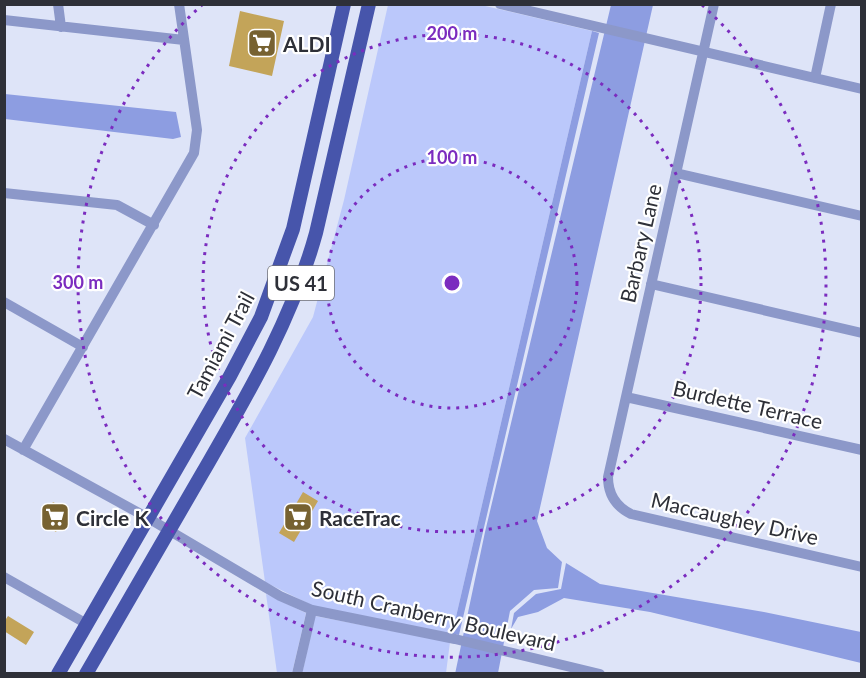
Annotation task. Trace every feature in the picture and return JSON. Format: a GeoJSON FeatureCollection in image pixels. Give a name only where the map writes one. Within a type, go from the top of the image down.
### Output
{"type":"FeatureCollection","features":[{"type":"Feature","properties":{"kind":"main road","name":"Tamiami Trail"},"geometry":{"type":"LineString","coordinates":[[58,674],[246,348],[273,289],[292,229],[344,4]]}},
{"type":"Feature","properties":{"kind":"main road","name":"US 41"},"geometry":{"type":"LineString","coordinates":[[86,674],[257,379],[296,295],[316,233],[369,4]]}},
{"type":"Feature","properties":{"kind":"street"},"geometry":{"type":"LineString","coordinates":[[58,4],[61,27]]}},
{"type":"Feature","properties":{"kind":"street"},"geometry":{"type":"LineString","coordinates":[[23,450],[191,161],[197,130],[179,4]]}},
{"type":"Feature","properties":{"kind":"street"},"geometry":{"type":"LineString","coordinates":[[500,4],[703,54],[861,89]]}},
{"type":"Feature","properties":{"kind":"street","name":"Barbary Lane"},"geometry":{"type":"LineString","coordinates":[[610,491],[608,477],[714,4]]}},
{"type":"Feature","properties":{"kind":"street"},"geometry":{"type":"LineString","coordinates":[[815,78],[831,4]]}},
{"type":"Feature","properties":{"kind":"street"},"geometry":{"type":"LineString","coordinates":[[4,20],[184,40]]}},
{"type":"Feature","properties":{"kind":"street"},"geometry":{"type":"LineString","coordinates":[[676,173],[861,216]]}},
{"type":"Feature","properties":{"kind":"street"},"geometry":{"type":"LineString","coordinates":[[4,193],[117,205],[154,225]]}},
{"type":"Feature","properties":{"kind":"street"},"geometry":{"type":"LineString","coordinates":[[651,284],[861,333]]}},
{"type":"Feature","properties":{"kind":"street"},"geometry":{"type":"LineString","coordinates":[[4,302],[83,346]]}},
{"type":"Feature","properties":{"kind":"street","name":"Burdette Terrace"},"geometry":{"type":"LineString","coordinates":[[626,397],[861,450]]}},
{"type":"Feature","properties":{"kind":"street","name":"South Cranberry Boulevard"},"geometry":{"type":"LineString","coordinates":[[4,439],[148,518],[280,596],[312,610],[508,651],[564,669],[600,674]]}},
{"type":"Feature","properties":{"kind":"street","name":"Maccaughey Drive"},"geometry":{"type":"LineString","coordinates":[[610,491],[618,505],[631,514],[861,567]]}},
{"type":"Feature","properties":{"kind":"street"},"geometry":{"type":"LineString","coordinates":[[4,577],[87,624]]}},
{"type":"Feature","properties":{"kind":"street"},"geometry":{"type":"LineString","coordinates":[[297,674],[312,610]]}},
{"type":"Feature","properties":{"kind":"shaded area"},"geometry":{"type":"Polygon","coordinates":[[[388,5],[481,5],[592,31],[452,634],[313,606],[265,582],[245,438],[313,317],[344,200],[388,5]]]}},
{"type":"Feature","properties":{"kind":"shaded area"},"geometry":{"type":"Polygon","coordinates":[[[611,5],[653,5],[537,521],[547,548],[562,562],[558,588],[534,590],[510,611],[498,673],[455,674],[485,532],[611,5]]]}},
{"type":"Feature","properties":{"kind":"shaded area"},"geometry":{"type":"Polygon","coordinates":[[[592,31],[599,33],[459,635],[452,634],[592,31]]]}},
{"type":"Feature","properties":{"kind":"shaded area"},"geometry":{"type":"Polygon","coordinates":[[[5,94],[176,112],[181,137],[173,139],[5,119],[5,94]]]}},
{"type":"Feature","properties":{"kind":"shaded area"},"geometry":{"type":"Polygon","coordinates":[[[566,563],[600,584],[764,612],[861,632],[861,663],[650,612],[564,598],[538,612],[518,617],[511,629],[514,613],[536,594],[561,589],[566,563]]]}},
{"type":"Feature","properties":{"kind":"shaded area"},"geometry":{"type":"Polygon","coordinates":[[[266,594],[306,613],[292,673],[277,673],[266,594]]]}},
{"type":"Feature","properties":{"kind":"shaded area"},"geometry":{"type":"Polygon","coordinates":[[[315,616],[450,642],[446,673],[302,674],[315,616]]]}},
{"type":"Feature","properties":{"kind":"building"},"geometry":{"type":"Polygon","coordinates":[[[240,11],[284,21],[272,76],[229,66],[240,11]]]}},
{"type":"Feature","properties":{"kind":"building","name":"RaceTrac"},"geometry":{"type":"Polygon","coordinates":[[[303,492],[318,501],[294,542],[279,533],[303,492]]]}},
{"type":"Feature","properties":{"kind":"building"},"geometry":{"type":"Polygon","coordinates":[[[53,502],[68,510],[56,532],[41,523],[53,502]]]}},
{"type":"Feature","properties":{"kind":"building"},"geometry":{"type":"Polygon","coordinates":[[[8,616],[34,632],[26,645],[4,631],[4,622],[8,616]]]}},
{"type":"Feature","properties":{"kind":"place","name":"ALDI"},"geometry":{"type":"Point","coordinates":[262,43]}},
{"type":"Feature","properties":{"kind":"place","name":"Circle K"},"geometry":{"type":"Point","coordinates":[55,517]}},
{"type":"Feature","properties":{"kind":"place","name":"RaceTrac"},"geometry":{"type":"Point","coordinates":[298,517]}}]}
